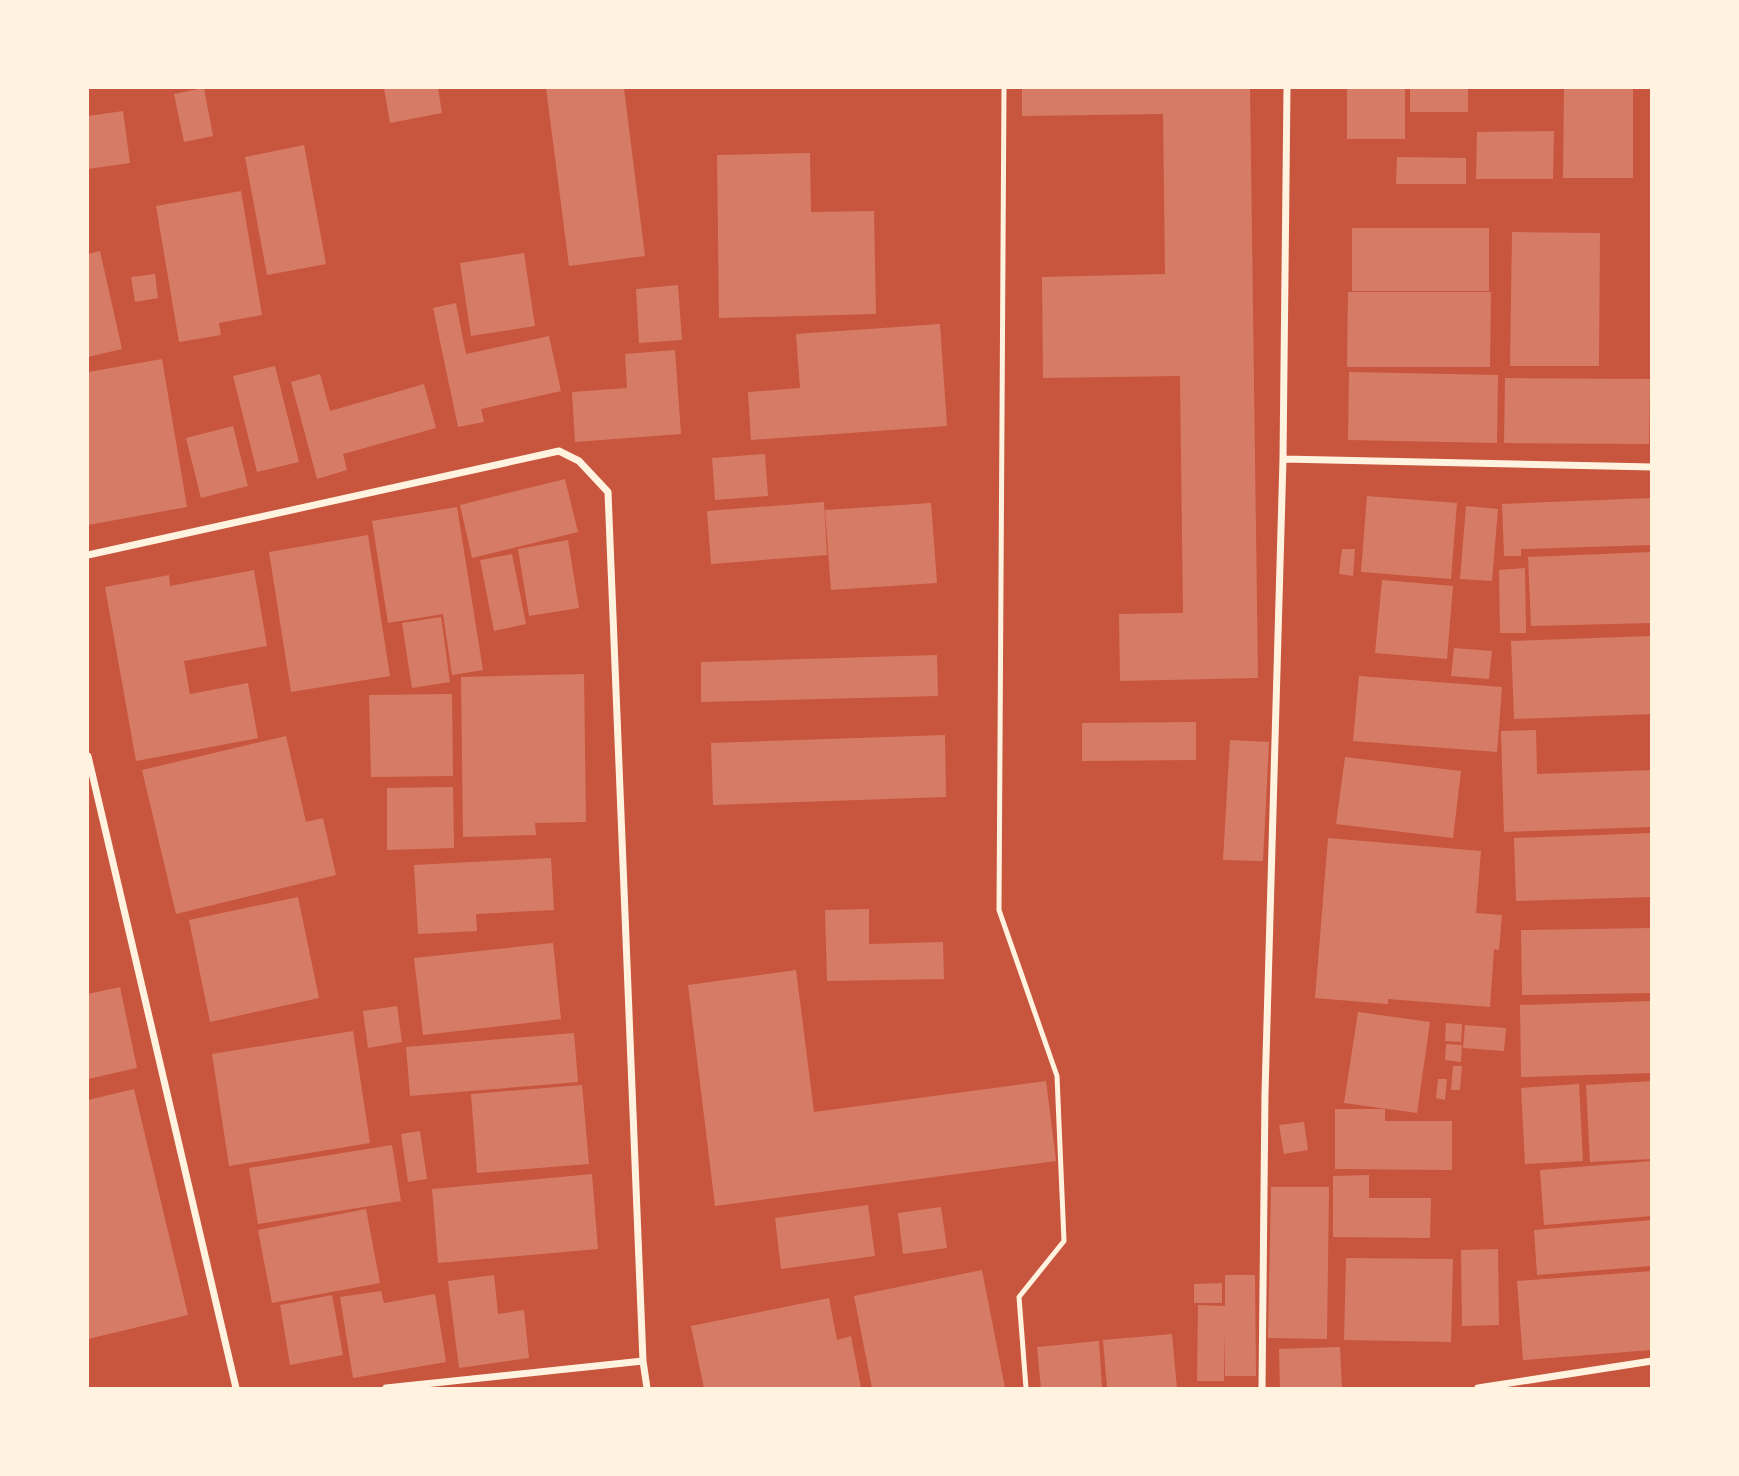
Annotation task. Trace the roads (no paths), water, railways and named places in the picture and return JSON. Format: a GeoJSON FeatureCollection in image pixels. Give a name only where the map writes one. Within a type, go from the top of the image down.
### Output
{"type":"FeatureCollection","features":[{"type":"Feature","properties":{"kind":"street"},"geometry":{"type":"LineString","coordinates":[[1262,1388],[1265,1093],[1283,458],[1287,88]]}},
{"type":"Feature","properties":{"kind":"street"},"geometry":{"type":"LineString","coordinates":[[88,555],[559,451],[579,461],[608,492],[643,1361],[648,1388]]}},
{"type":"Feature","properties":{"kind":"street"},"geometry":{"type":"LineString","coordinates":[[1283,458],[1651,467]]}},
{"type":"Feature","properties":{"kind":"street"},"geometry":{"type":"LineString","coordinates":[[88,756],[236,1388]]}},
{"type":"Feature","properties":{"kind":"street"},"geometry":{"type":"LineString","coordinates":[[386,1388],[643,1361]]}},
{"type":"Feature","properties":{"kind":"street"},"geometry":{"type":"LineString","coordinates":[[1478,1388],[1651,1361]]}},
{"type":"Feature","properties":{"kind":"lane"},"geometry":{"type":"LineString","coordinates":[[1004,88],[999,910],[1057,1076],[1064,1241],[1019,1297],[1026,1388]]}}]}
